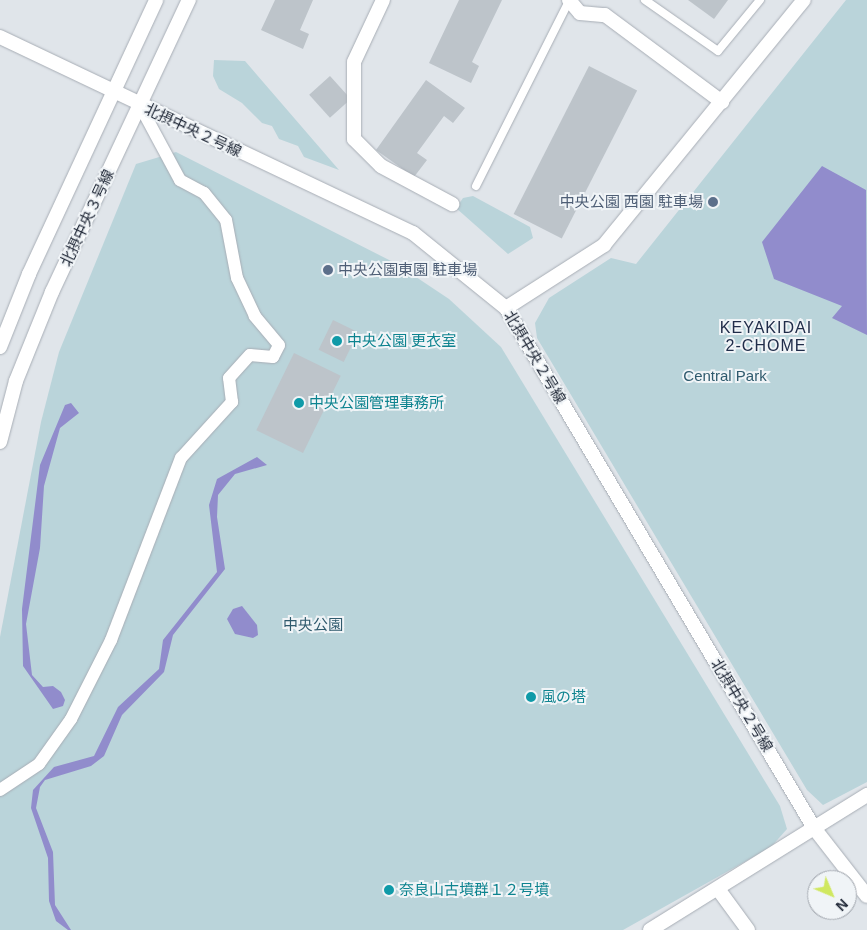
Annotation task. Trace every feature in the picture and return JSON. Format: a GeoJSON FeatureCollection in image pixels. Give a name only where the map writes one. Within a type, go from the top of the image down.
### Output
{"type":"FeatureCollection","features":[{"type":"Feature","properties":{"kind":"street","name":"北摂中央３号線"},"geometry":{"type":"LineString","coordinates":[[0,347],[112,90],[156,0]]}},
{"type":"Feature","properties":{"kind":"street","name":"北摂中央３号線"},"geometry":{"type":"LineString","coordinates":[[0,442],[16,381],[52,292],[189,0]]}},
{"type":"Feature","properties":{"kind":"street"},"geometry":{"type":"LineString","coordinates":[[383,0],[354,62],[354,139],[381,166],[452,204]]}},
{"type":"Feature","properties":{"kind":"street"},"geometry":{"type":"LineString","coordinates":[[506,308],[604,245],[804,0]]}},
{"type":"Feature","properties":{"kind":"street"},"geometry":{"type":"LineString","coordinates":[[569,1],[580,13],[605,15],[722,102]]}},
{"type":"Feature","properties":{"kind":"street","name":"北摂中央２号線"},"geometry":{"type":"LineString","coordinates":[[0,37],[413,233],[506,308],[814,828],[867,896]]}},
{"type":"Feature","properties":{"kind":"street"},"geometry":{"type":"LineString","coordinates":[[0,790],[39,764],[71,719],[111,640],[181,458],[232,402],[229,378],[250,356],[273,358],[279,345],[255,316],[236,278],[226,220],[204,193],[180,180],[139,104]]}},
{"type":"Feature","properties":{"kind":"street"},"geometry":{"type":"LineString","coordinates":[[650,930],[867,795]]}},
{"type":"Feature","properties":{"kind":"street"},"geometry":{"type":"LineString","coordinates":[[718,889],[748,930]]}},
{"type":"Feature","properties":{"kind":"lane"},"geometry":{"type":"LineString","coordinates":[[645,0],[718,51],[760,0]]}},
{"type":"Feature","properties":{"kind":"lane"},"geometry":{"type":"LineString","coordinates":[[476,186],[569,1]]}},
{"type":"Feature","properties":{"kind":"green space","name":"Central Park"},"geometry":{"type":"Polygon","coordinates":[[[846,0],[867,0],[867,782],[823,805],[807,790],[537,338],[535,323],[549,298],[611,258],[636,264],[846,0]]]}},
{"type":"Feature","properties":{"kind":"green space"},"geometry":{"type":"Polygon","coordinates":[[[214,60],[245,61],[339,170],[304,157],[298,146],[279,139],[272,126],[262,123],[242,103],[219,89],[213,76],[214,60]]]}},
{"type":"Feature","properties":{"kind":"green space","name":"中央公園"},"geometry":{"type":"Polygon","coordinates":[[[176,152],[395,263],[449,299],[501,347],[780,806],[787,829],[771,847],[623,930],[0,930],[0,637],[41,422],[59,352],[136,164],[176,152]]]}},
{"type":"Feature","properties":{"kind":"green space"},"geometry":{"type":"Polygon","coordinates":[[[473,196],[530,227],[533,238],[508,254],[456,208],[463,198],[473,196]]]}},
{"type":"Feature","properties":{"kind":"shaded area"},"geometry":{"type":"Polygon","coordinates":[[[822,166],[866,190],[867,335],[832,318],[842,306],[774,279],[762,242],[822,166]]]}},
{"type":"Feature","properties":{"kind":"shaded area"},"geometry":{"type":"Polygon","coordinates":[[[71,403],[79,413],[60,428],[44,486],[40,548],[26,624],[32,675],[43,687],[53,686],[61,692],[65,700],[63,706],[53,709],[23,666],[22,609],[40,465],[65,405],[71,403]]]}},
{"type":"Feature","properties":{"kind":"shaded area"},"geometry":{"type":"Polygon","coordinates":[[[257,457],[267,465],[235,474],[218,495],[217,517],[225,569],[173,635],[164,672],[122,715],[104,756],[91,766],[45,780],[40,787],[36,808],[53,852],[55,905],[71,930],[68,930],[56,921],[49,901],[48,858],[31,808],[33,790],[54,767],[94,756],[118,707],[159,669],[163,640],[217,572],[209,505],[217,479],[257,457]]]}},
{"type":"Feature","properties":{"kind":"shaded area"},"geometry":{"type":"Polygon","coordinates":[[[242,606],[257,625],[258,635],[253,638],[235,634],[227,619],[233,609],[242,606]]]}},
{"type":"Feature","properties":{"kind":"building"},"geometry":{"type":"Polygon","coordinates":[[[275,0],[313,0],[300,30],[309,34],[303,49],[261,30],[275,0]]]}},
{"type":"Feature","properties":{"kind":"building"},"geometry":{"type":"Polygon","coordinates":[[[459,0],[502,0],[472,62],[479,66],[471,83],[429,63],[459,0]]]}},
{"type":"Feature","properties":{"kind":"building"},"geometry":{"type":"Polygon","coordinates":[[[688,0],[728,0],[714,19],[688,0]]]}},
{"type":"Feature","properties":{"kind":"building"},"geometry":{"type":"Polygon","coordinates":[[[589,66],[637,91],[562,238],[514,214],[589,66]]]}},
{"type":"Feature","properties":{"kind":"building"},"geometry":{"type":"Polygon","coordinates":[[[330,76],[351,99],[330,118],[309,95],[330,76]]]}},
{"type":"Feature","properties":{"kind":"building"},"geometry":{"type":"Polygon","coordinates":[[[426,80],[465,108],[453,123],[444,116],[417,153],[427,160],[414,177],[376,150],[426,80]]]}},
{"type":"Feature","properties":{"kind":"building","name":"中央公園 更衣室"},"geometry":{"type":"Polygon","coordinates":[[[333,320],[358,332],[344,362],[319,350],[333,320]]]}},
{"type":"Feature","properties":{"kind":"building","name":"中央公園管理事務所"},"geometry":{"type":"Polygon","coordinates":[[[294,353],[341,376],[303,453],[256,430],[294,353]]]}},
{"type":"Feature","properties":{"kind":"place","name":"中央公園 西園 駐車場"},"geometry":{"type":"Point","coordinates":[713,202]}},
{"type":"Feature","properties":{"kind":"place","name":"中央公園東園 駐車場"},"geometry":{"type":"Point","coordinates":[328,270]}},
{"type":"Feature","properties":{"kind":"place","name":"中央公園 更衣室"},"geometry":{"type":"Point","coordinates":[337,341]}},
{"type":"Feature","properties":{"kind":"place","name":"中央公園管理事務所"},"geometry":{"type":"Point","coordinates":[299,403]}},
{"type":"Feature","properties":{"kind":"place","name":"風の塔"},"geometry":{"type":"Point","coordinates":[531,697]}},
{"type":"Feature","properties":{"kind":"place","name":"奈良山古墳群１２号墳"},"geometry":{"type":"Point","coordinates":[389,890]}},
{"type":"Feature","properties":{"kind":"district","name":"KEYAKIDAI 2-CHOME"},"geometry":{"type":"Point","coordinates":[766,337]}}]}
